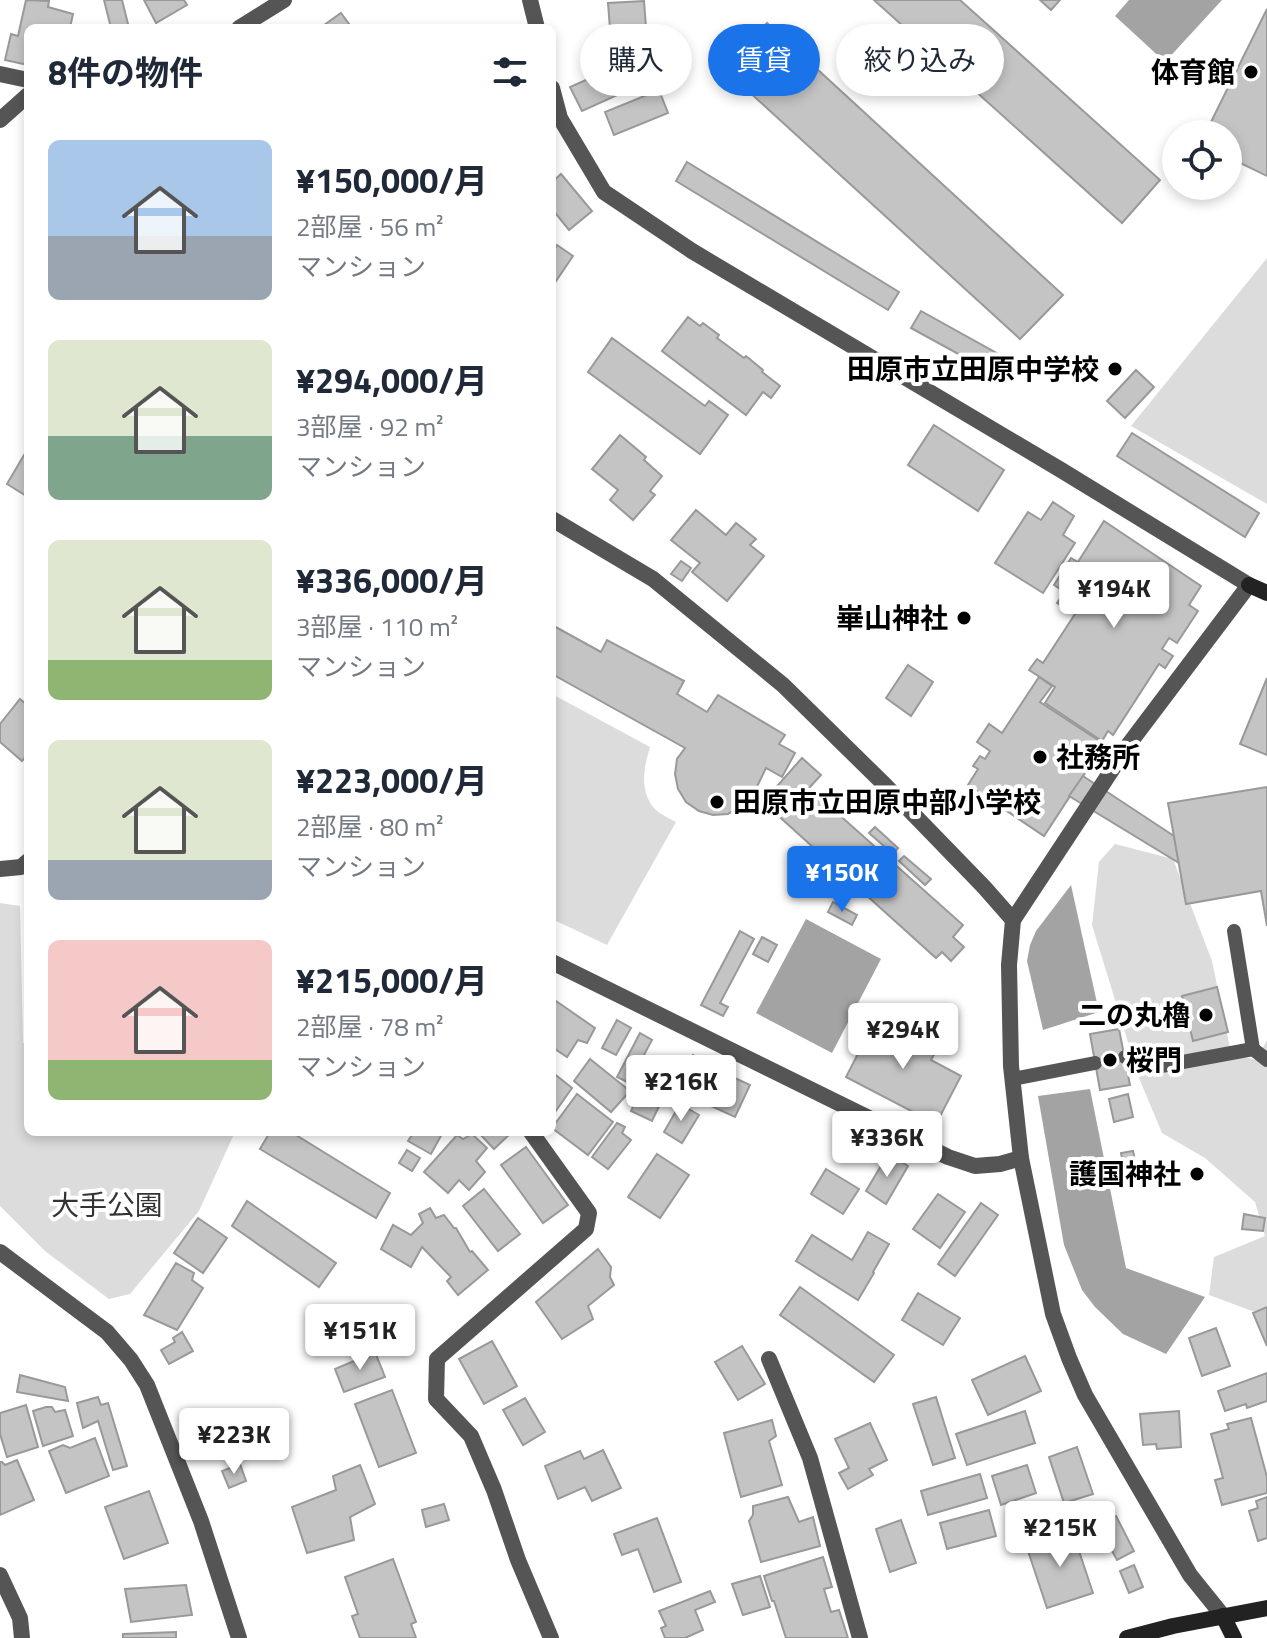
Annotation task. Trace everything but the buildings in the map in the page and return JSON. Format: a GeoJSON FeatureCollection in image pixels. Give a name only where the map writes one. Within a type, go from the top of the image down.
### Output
{"type":"FeatureCollection","features":[{"type":"Feature","properties":{"kind":"street"},"geometry":{"type":"LineString","coordinates":[[245,24],[284,0]]}},
{"type":"Feature","properties":{"kind":"street"},"geometry":{"type":"LineString","coordinates":[[530,0],[536,24]]}},
{"type":"Feature","properties":{"kind":"street"},"geometry":{"type":"LineString","coordinates":[[0,74],[24,79]]}},
{"type":"Feature","properties":{"kind":"street"},"geometry":{"type":"LineString","coordinates":[[0,120],[24,99]]}},
{"type":"Feature","properties":{"kind":"street"},"geometry":{"type":"LineString","coordinates":[[556,103],[560,118],[604,192],[692,251],[1267,593]]}},
{"type":"Feature","properties":{"kind":"street"},"geometry":{"type":"LineString","coordinates":[[556,521],[653,579],[783,685],[877,776],[1013,920]]}},
{"type":"Feature","properties":{"kind":"street"},"geometry":{"type":"LineString","coordinates":[[1234,1638],[1223,1616],[1190,1575],[1085,1395],[1053,1314],[1021,1158],[1011,1066],[1009,965],[1013,920],[1129,744],[1249,585]]}},
{"type":"Feature","properties":{"kind":"street"},"geometry":{"type":"LineString","coordinates":[[0,869],[24,864]]}},
{"type":"Feature","properties":{"kind":"street"},"geometry":{"type":"LineString","coordinates":[[556,970],[948,1157],[975,1166],[1021,1158]]}},
{"type":"Feature","properties":{"kind":"street"},"geometry":{"type":"LineString","coordinates":[[534,1136],[589,1213],[586,1229],[437,1359],[436,1399],[471,1436],[551,1638]]}},
{"type":"Feature","properties":{"kind":"street"},"geometry":{"type":"LineString","coordinates":[[0,1252],[107,1332],[139,1372],[161,1417],[201,1521],[239,1638]]}},
{"type":"Feature","properties":{"kind":"street"},"geometry":{"type":"LineString","coordinates":[[769,1359],[810,1458],[860,1638]]}},
{"type":"Feature","properties":{"kind":"street"},"geometry":{"type":"LineString","coordinates":[[0,1575],[20,1618],[22,1638]]}},
{"type":"Feature","properties":{"kind":"street"},"geometry":{"type":"LineString","coordinates":[[1127,1638],[1267,1608]]}},
{"type":"Feature","properties":{"kind":"lane"},"geometry":{"type":"LineString","coordinates":[[1234,931],[1253,1049],[1267,1060]]}},
{"type":"Feature","properties":{"kind":"lane"},"geometry":{"type":"LineString","coordinates":[[1125,1057],[1154,1051],[1161,1066],[1253,1049]]}},
{"type":"Feature","properties":{"kind":"lane"},"geometry":{"type":"LineString","coordinates":[[1011,1066],[1013,1079],[1095,1063]]}},
{"type":"Feature","properties":{"kind":"green space"},"geometry":{"type":"Polygon","coordinates":[[[1267,258],[1267,504],[1131,426],[1267,258]]]}},
{"type":"Feature","properties":{"kind":"green space"},"geometry":{"type":"Polygon","coordinates":[[[556,696],[650,747],[645,770],[646,794],[656,810],[676,822],[607,945],[556,921],[556,696]]]}},
{"type":"Feature","properties":{"kind":"green space"},"geometry":{"type":"Polygon","coordinates":[[[1115,844],[1173,859],[1212,961],[1231,1053],[1256,1060],[1267,1040],[1267,1314],[1209,1295],[1214,1257],[1265,1236],[1255,1202],[1205,1158],[1162,1133],[1139,1078],[1092,925],[1099,862],[1115,844]]]}},
{"type":"Feature","properties":{"kind":"green space","name":"大手公園"},"geometry":{"type":"Polygon","coordinates":[[[0,903],[20,906],[24,1136],[233,1136],[199,1211],[130,1294],[109,1299],[45,1251],[0,1206],[0,903]]]}},
{"type":"Feature","properties":{"kind":"shaded area"},"geometry":{"type":"Polygon","coordinates":[[[1129,0],[1222,0],[1165,62],[1115,16],[1129,0]]]}},
{"type":"Feature","properties":{"kind":"shaded area"},"geometry":{"type":"Polygon","coordinates":[[[1071,885],[1099,1012],[1043,1030],[1027,961],[1030,945],[1036,931],[1071,885]]]}},
{"type":"Feature","properties":{"kind":"shaded area"},"geometry":{"type":"Polygon","coordinates":[[[806,919],[881,959],[832,1053],[756,1013],[806,919]]]}},
{"type":"Feature","properties":{"kind":"shaded area"},"geometry":{"type":"Polygon","coordinates":[[[1090,1089],[1126,1268],[1205,1297],[1166,1354],[1123,1334],[1095,1307],[1082,1290],[1064,1245],[1038,1096],[1090,1089]]]}},
{"type":"Feature","properties":{"kind":"place","name":"体育館"},"geometry":{"type":"Point","coordinates":[1251,72]}},
{"type":"Feature","properties":{"kind":"place","name":"田原市立田原中学校"},"geometry":{"type":"Point","coordinates":[1115,369]}},
{"type":"Feature","properties":{"kind":"place","name":"崋山神社"},"geometry":{"type":"Point","coordinates":[964,618]}},
{"type":"Feature","properties":{"kind":"place","name":"社務所"},"geometry":{"type":"Point","coordinates":[1040,757]}},
{"type":"Feature","properties":{"kind":"place","name":"田原市立田原中部小学校"},"geometry":{"type":"Point","coordinates":[717,802]}},
{"type":"Feature","properties":{"kind":"place","name":"二の丸櫓"},"geometry":{"type":"Point","coordinates":[1206,1015]}},
{"type":"Feature","properties":{"kind":"place","name":"桜門"},"geometry":{"type":"Point","coordinates":[1110,1060]}},
{"type":"Feature","properties":{"kind":"place","name":"護国神社"},"geometry":{"type":"Point","coordinates":[1197,1174]}}]}
